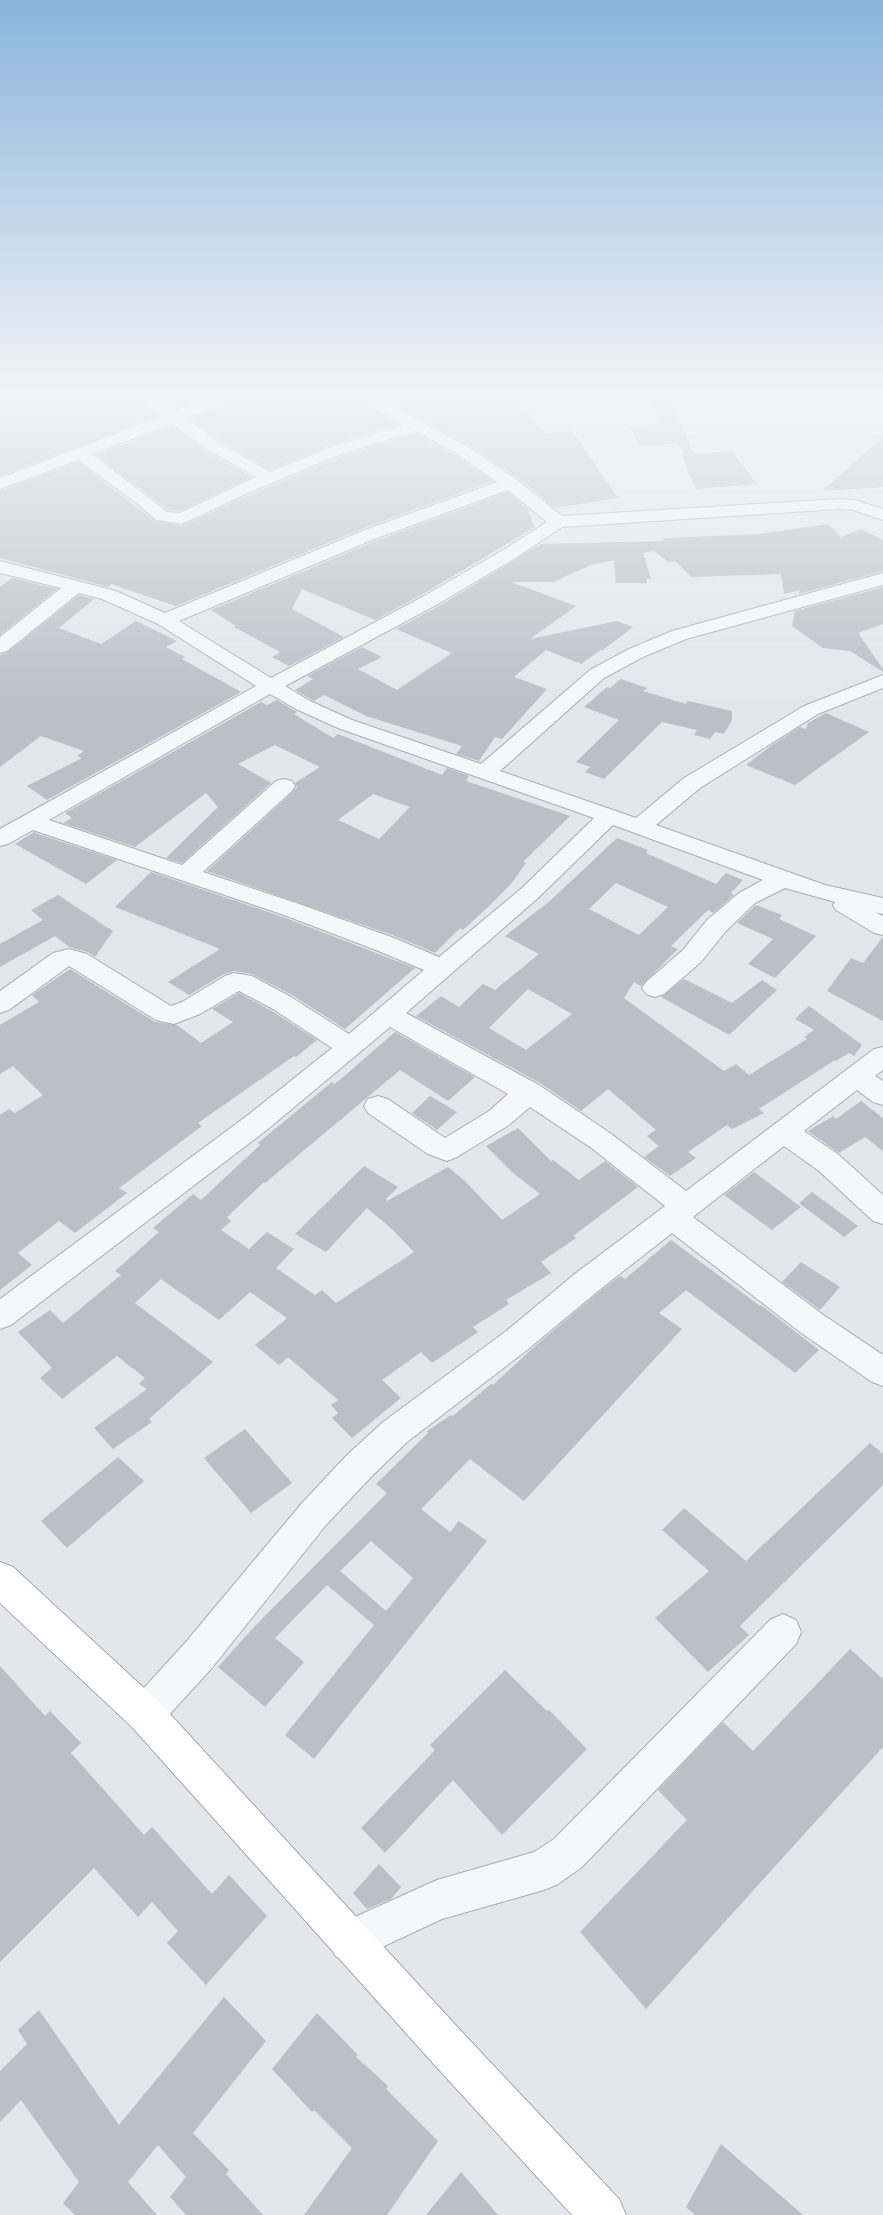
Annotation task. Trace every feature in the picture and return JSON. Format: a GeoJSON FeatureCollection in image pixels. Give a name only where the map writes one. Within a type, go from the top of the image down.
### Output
{"type":"FeatureCollection","features":[{"type":"Feature","properties":{"kind":"main road"},"geometry":{"type":"LineString","coordinates":[[0,1579],[145,1714],[350,1941],[603,2215]]}},
{"type":"Feature","properties":{"kind":"street"},"geometry":{"type":"LineString","coordinates":[[143,499],[162,516],[172,519],[182,519],[222,499]]}},
{"type":"Feature","properties":{"kind":"street"},"geometry":{"type":"LineString","coordinates":[[165,620],[371,534],[465,499]]}},
{"type":"Feature","properties":{"kind":"street"},"geometry":{"type":"LineString","coordinates":[[530,499],[558,522]]}},
{"type":"Feature","properties":{"kind":"street"},"geometry":{"type":"LineString","coordinates":[[0,839],[270,686],[431,600],[558,522],[840,504],[855,505],[883,515]]}},
{"type":"Feature","properties":{"kind":"street"},"geometry":{"type":"LineString","coordinates":[[0,567],[109,595],[165,620],[270,686],[303,705],[345,724],[819,891],[883,906]]}},
{"type":"Feature","properties":{"kind":"street"},"geometry":{"type":"LineString","coordinates":[[484,773],[597,674],[636,653],[679,635],[883,578]]}},
{"type":"Feature","properties":{"kind":"street"},"geometry":{"type":"LineString","coordinates":[[0,647],[76,586]]}},
{"type":"Feature","properties":{"kind":"street"},"geometry":{"type":"LineString","coordinates":[[640,827],[692,783],[811,710],[883,681]]}},
{"type":"Feature","properties":{"kind":"street"},"geometry":{"type":"LineString","coordinates":[[185,875],[284,786]]}},
{"type":"Feature","properties":{"kind":"street"},"geometry":{"type":"LineString","coordinates":[[0,1316],[258,1122],[388,1015],[530,893],[609,816]]}},
{"type":"Feature","properties":{"kind":"street"},"geometry":{"type":"LineString","coordinates":[[32,822],[293,910],[385,944],[441,968]]}},
{"type":"Feature","properties":{"kind":"street"},"geometry":{"type":"LineString","coordinates":[[655,988],[692,956],[716,926],[747,898],[784,879]]}},
{"type":"Feature","properties":{"kind":"street"},"geometry":{"type":"LineString","coordinates":[[819,891],[883,927]]}},
{"type":"Feature","properties":{"kind":"street"},"geometry":{"type":"LineString","coordinates":[[0,1004],[62,959],[69,957],[78,960],[165,1014],[174,1015],[191,1008],[234,982],[243,982],[282,1003],[350,1046]]}},
{"type":"Feature","properties":{"kind":"street"},"geometry":{"type":"LineString","coordinates":[[388,1015],[529,1092],[593,1135],[638,1172],[679,1212],[811,1323],[883,1372]]}},
{"type":"Feature","properties":{"kind":"street"},"geometry":{"type":"LineString","coordinates":[[145,1714],[198,1656],[314,1514],[364,1461],[395,1432],[516,1341],[587,1282],[883,1056]]}},
{"type":"Feature","properties":{"kind":"street"},"geometry":{"type":"LineString","coordinates":[[856,1076],[883,1095]]}},
{"type":"Feature","properties":{"kind":"street"},"geometry":{"type":"LineString","coordinates":[[378,1106],[438,1147],[447,1150],[499,1118],[529,1092]]}},
{"type":"Feature","properties":{"kind":"street"},"geometry":{"type":"LineString","coordinates":[[784,1131],[829,1163],[883,1213]]}},
{"type":"Feature","properties":{"kind":"street"},"geometry":{"type":"LineString","coordinates":[[350,1941],[437,1900],[544,1870],[560,1859],[568,1853],[783,1632]]}},
{"type":"Feature","properties":{"kind":"building"},"geometry":{"type":"Polygon","coordinates":[[[0,499],[127,499],[155,521],[182,526],[240,499],[443,499],[364,528],[176,606],[111,584],[108,587],[0,558],[0,499]]]}},
{"type":"Feature","properties":{"kind":"building"},"geometry":{"type":"Polygon","coordinates":[[[154,499],[205,499],[180,511],[168,510],[154,499]]]}},
{"type":"Feature","properties":{"kind":"building"},"geometry":{"type":"Polygon","coordinates":[[[488,499],[516,499],[531,512],[528,512],[535,527],[423,594],[375,620],[302,589],[292,609],[344,637],[289,666],[272,657],[280,652],[234,627],[236,626],[211,610],[378,540],[488,499]]]}},
{"type":"Feature","properties":{"kind":"building"},"geometry":{"type":"Polygon","coordinates":[[[544,499],[609,499],[555,508],[544,499]]]}},
{"type":"Feature","properties":{"kind":"building"},"geometry":{"type":"Polygon","coordinates":[[[828,524],[841,537],[861,529],[883,540],[883,571],[799,594],[800,590],[784,594],[781,574],[691,577],[675,561],[668,562],[654,551],[643,553],[651,579],[646,579],[647,583],[616,583],[614,560],[591,565],[553,582],[511,582],[576,606],[530,639],[617,621],[633,627],[581,664],[546,650],[514,677],[547,689],[502,739],[495,737],[479,761],[456,754],[462,746],[366,716],[324,695],[314,701],[295,690],[313,679],[307,676],[362,647],[382,657],[358,669],[397,690],[452,653],[396,629],[439,606],[541,544],[664,541],[663,538],[760,534],[828,524]]]}},
{"type":"Feature","properties":{"kind":"building"},"geometry":{"type":"Polygon","coordinates":[[[12,578],[57,589],[0,635],[0,587],[12,578]]]}},
{"type":"Feature","properties":{"kind":"building"},"geometry":{"type":"Polygon","coordinates":[[[883,587],[883,624],[858,633],[883,669],[883,672],[850,651],[823,648],[792,626],[795,611],[883,587]]]}},
{"type":"Feature","properties":{"kind":"building"},"geometry":{"type":"Polygon","coordinates":[[[79,595],[94,599],[59,628],[101,644],[136,621],[177,641],[166,647],[185,657],[182,659],[241,692],[47,800],[27,786],[82,758],[77,756],[84,751],[41,736],[0,767],[0,655],[8,652],[79,595]]]}},
{"type":"Feature","properties":{"kind":"building"},"geometry":{"type":"Polygon","coordinates":[[[621,679],[647,688],[643,691],[686,704],[688,701],[732,711],[732,720],[724,734],[715,732],[710,739],[694,735],[697,730],[662,722],[604,779],[585,772],[590,767],[576,762],[619,720],[584,707],[607,687],[610,688],[621,679]]]}},
{"type":"Feature","properties":{"kind":"building"},"geometry":{"type":"Polygon","coordinates":[[[277,700],[297,712],[294,714],[333,738],[338,734],[442,775],[447,768],[469,776],[466,781],[570,816],[523,862],[526,863],[511,884],[463,930],[460,928],[435,953],[395,936],[207,871],[293,792],[297,787],[295,783],[320,767],[275,745],[238,764],[271,783],[182,863],[166,858],[218,807],[206,793],[135,847],[63,823],[72,818],[65,813],[261,702],[267,705],[277,700]],[[373,794],[338,820],[379,839],[410,807],[373,794]]]}},
{"type":"Feature","properties":{"kind":"building"},"geometry":{"type":"Polygon","coordinates":[[[826,713],[869,732],[795,785],[746,765],[772,745],[800,727],[806,729],[808,723],[826,713]]]}},
{"type":"Feature","properties":{"kind":"building"},"geometry":{"type":"Polygon","coordinates":[[[34,832],[117,860],[86,884],[15,844],[34,832]]]}},
{"type":"Feature","properties":{"kind":"building"},"geometry":{"type":"Polygon","coordinates":[[[617,838],[648,850],[646,853],[716,884],[726,873],[743,880],[731,893],[734,895],[713,913],[708,910],[671,946],[678,949],[641,986],[634,982],[624,998],[724,1071],[736,1064],[749,1075],[807,1039],[804,1037],[814,1030],[795,1019],[809,1006],[862,1045],[854,1056],[849,1053],[835,1060],[759,1109],[764,1113],[732,1129],[727,1125],[688,1152],[696,1158],[670,1176],[644,1157],[659,1146],[647,1136],[656,1130],[608,1089],[581,1111],[540,1083],[416,1016],[441,996],[459,1007],[483,984],[495,990],[539,954],[505,936],[551,900],[617,838]],[[616,883],[589,909],[639,935],[668,907],[616,883]],[[528,989],[489,1028],[526,1050],[572,1014],[528,989]]]}},
{"type":"Feature","properties":{"kind":"building"},"geometry":{"type":"Polygon","coordinates":[[[151,872],[283,917],[415,968],[345,1029],[292,995],[252,974],[234,971],[224,974],[189,995],[168,982],[220,949],[115,907],[151,872]]]}},
{"type":"Feature","properties":{"kind":"building"},"geometry":{"type":"Polygon","coordinates":[[[58,895],[113,931],[95,957],[88,952],[69,947],[55,936],[0,967],[0,944],[43,920],[31,910],[58,895]]]}},
{"type":"Feature","properties":{"kind":"building"},"geometry":{"type":"Polygon","coordinates":[[[756,905],[782,915],[779,919],[816,936],[775,978],[748,964],[773,939],[737,923],[756,905]]]}},
{"type":"Feature","properties":{"kind":"building"},"geometry":{"type":"Polygon","coordinates":[[[883,937],[883,1021],[827,991],[851,958],[863,963],[883,937]]]}},
{"type":"Feature","properties":{"kind":"building"},"geometry":{"type":"Polygon","coordinates":[[[70,969],[155,1022],[177,1025],[201,1043],[233,1022],[212,1009],[239,993],[272,1011],[317,1040],[296,1057],[294,1056],[198,1123],[202,1126],[119,1188],[127,1193],[75,1233],[59,1221],[18,1253],[32,1265],[0,1290],[0,1115],[9,1109],[15,1113],[43,1095],[13,1066],[0,1074],[0,1025],[39,1002],[32,995],[70,969]]]}},
{"type":"Feature","properties":{"kind":"building"},"geometry":{"type":"Polygon","coordinates":[[[684,979],[732,1003],[762,980],[777,990],[729,1035],[661,997],[684,979]]]}},
{"type":"Feature","properties":{"kind":"building"},"geometry":{"type":"Polygon","coordinates":[[[395,1032],[475,1077],[448,1101],[400,1070],[263,1183],[227,1217],[231,1221],[221,1230],[249,1249],[267,1232],[294,1249],[276,1268],[315,1295],[322,1290],[336,1303],[414,1252],[393,1230],[367,1208],[326,1252],[295,1234],[364,1166],[398,1187],[386,1199],[387,1201],[448,1167],[465,1181],[502,1220],[540,1194],[513,1173],[486,1146],[518,1128],[551,1161],[553,1160],[579,1180],[605,1161],[638,1187],[573,1236],[576,1238],[541,1262],[551,1273],[506,1300],[509,1304],[473,1327],[478,1332],[432,1363],[421,1352],[382,1380],[401,1398],[352,1438],[332,1418],[338,1413],[331,1405],[338,1400],[288,1357],[279,1365],[255,1345],[287,1318],[250,1292],[219,1320],[161,1279],[135,1303],[213,1362],[149,1419],[152,1422],[113,1449],[94,1428],[147,1389],[139,1384],[145,1378],[117,1356],[62,1399],[40,1378],[52,1368],[18,1332],[50,1310],[63,1323],[121,1275],[115,1271],[159,1232],[153,1228],[193,1194],[201,1200],[260,1145],[258,1143],[332,1082],[335,1084],[395,1032]]]}},
{"type":"Feature","properties":{"kind":"building"},"geometry":{"type":"Polygon","coordinates":[[[430,1096],[457,1112],[437,1130],[412,1113],[430,1096]]]}},
{"type":"Feature","properties":{"kind":"building"},"geometry":{"type":"Polygon","coordinates":[[[861,1101],[883,1118],[883,1151],[865,1137],[839,1153],[808,1131],[833,1116],[836,1119],[861,1101]]]}},
{"type":"Feature","properties":{"kind":"building"},"geometry":{"type":"Polygon","coordinates":[[[754,1172],[801,1207],[772,1230],[724,1195],[754,1172]]]}},
{"type":"Feature","properties":{"kind":"building"},"geometry":{"type":"Polygon","coordinates":[[[812,1192],[858,1226],[844,1237],[799,1203],[812,1192]]]}},
{"type":"Feature","properties":{"kind":"building"},"geometry":{"type":"Polygon","coordinates":[[[671,1240],[761,1305],[819,1350],[795,1373],[686,1290],[659,1313],[682,1329],[524,1501],[470,1459],[421,1509],[450,1532],[459,1521],[487,1541],[314,1759],[285,1735],[374,1625],[327,1585],[275,1638],[304,1662],[265,1707],[218,1667],[253,1628],[387,1493],[376,1484],[428,1433],[427,1431],[451,1415],[453,1416],[491,1384],[493,1385],[535,1346],[599,1292],[620,1276],[625,1279],[671,1240]],[[371,1541],[340,1571],[386,1611],[413,1578],[371,1541]]]}},
{"type":"Feature","properties":{"kind":"building"},"geometry":{"type":"Polygon","coordinates":[[[801,1262],[840,1287],[820,1310],[782,1282],[801,1262]]]}},
{"type":"Feature","properties":{"kind":"building"},"geometry":{"type":"Polygon","coordinates":[[[245,1429],[292,1483],[251,1513],[204,1458],[245,1429]]]}},
{"type":"Feature","properties":{"kind":"building"},"geometry":{"type":"Polygon","coordinates":[[[870,1443],[883,1454],[883,1485],[740,1626],[749,1635],[708,1672],[655,1618],[709,1571],[662,1530],[684,1508],[746,1561],[870,1443]]]}},
{"type":"Feature","properties":{"kind":"building"},"geometry":{"type":"Polygon","coordinates":[[[118,1457],[144,1481],[67,1548],[41,1521],[118,1457]]]}},
{"type":"Feature","properties":{"kind":"building"},"geometry":{"type":"Polygon","coordinates":[[[850,1649],[883,1679],[883,1747],[646,2009],[580,1932],[687,1820],[658,1790],[723,1722],[753,1751],[850,1649]]]}},
{"type":"Feature","properties":{"kind":"building"},"geometry":{"type":"Polygon","coordinates":[[[0,1666],[45,1716],[50,1711],[81,1743],[71,1753],[144,1835],[152,1827],[212,1894],[229,1875],[267,1916],[206,1985],[167,1943],[178,1931],[152,1902],[138,1917],[94,1868],[0,1962],[0,1666]]]}},
{"type":"Feature","properties":{"kind":"building"},"geometry":{"type":"Polygon","coordinates":[[[505,1670],[547,1711],[549,1710],[587,1749],[502,1835],[453,1780],[385,1853],[361,1828],[435,1750],[430,1745],[505,1670]]]}},
{"type":"Feature","properties":{"kind":"building"},"geometry":{"type":"Polygon","coordinates":[[[379,1864],[401,1887],[391,1899],[367,1909],[353,1893],[379,1864]]]}},
{"type":"Feature","properties":{"kind":"building"},"geometry":{"type":"Polygon","coordinates":[[[224,1997],[266,2041],[193,2133],[229,2170],[226,2174],[263,2215],[186,2215],[170,2197],[186,2177],[158,2145],[128,2182],[157,2215],[75,2215],[63,2203],[79,2182],[21,2100],[0,2122],[0,2071],[27,2044],[18,2030],[39,2010],[119,2125],[224,1997]]]}},
{"type":"Feature","properties":{"kind":"building"},"geometry":{"type":"Polygon","coordinates":[[[317,2013],[358,2055],[356,2057],[388,2086],[386,2089],[438,2141],[387,2215],[304,2215],[352,2148],[314,2110],[312,2112],[272,2069],[317,2013]]]}},
{"type":"Feature","properties":{"kind":"building"},"geometry":{"type":"Polygon","coordinates":[[[721,2144],[803,2215],[695,2215],[686,2207],[721,2144]]]}},
{"type":"Feature","properties":{"kind":"building"},"geometry":{"type":"Polygon","coordinates":[[[461,2172],[498,2215],[426,2215],[461,2172]]]}}]}
